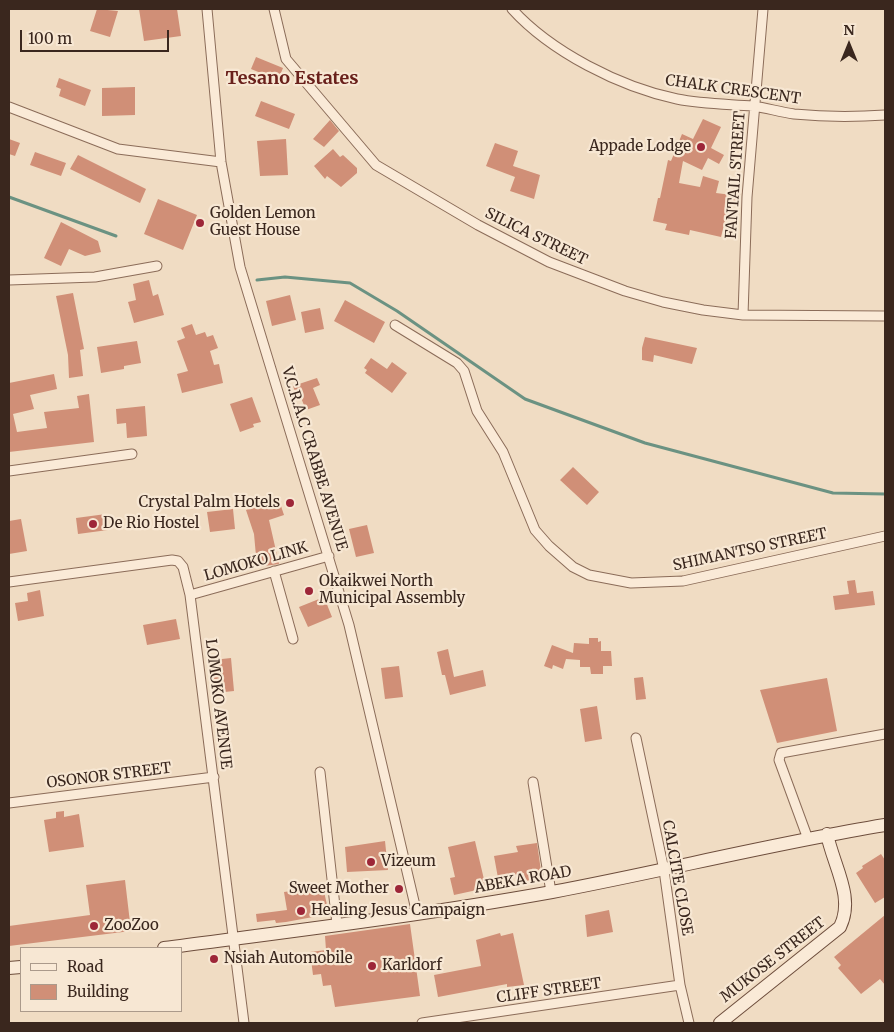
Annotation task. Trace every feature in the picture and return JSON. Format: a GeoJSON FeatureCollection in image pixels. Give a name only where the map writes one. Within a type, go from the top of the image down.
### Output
{"type":"FeatureCollection","features":[{"type":"Feature","properties":{"kind":"street","name":"V.C.R.A.C CRABBE AVENUE"},"geometry":{"type":"LineString","coordinates":[[207,9],[221,162],[240,267],[250,294],[349,626],[417,914]]}},
{"type":"Feature","properties":{"kind":"street","name":"SILICA STREET"},"geometry":{"type":"LineString","coordinates":[[274,9],[286,59],[376,164],[478,225],[549,262],[625,291],[663,302],[743,314],[885,316]]}},
{"type":"Feature","properties":{"kind":"street","name":"CHALK CRESCENT"},"geometry":{"type":"LineString","coordinates":[[512,9],[554,45],[585,63],[650,92],[706,103],[754,106],[818,116],[885,115]]}},
{"type":"Feature","properties":{"kind":"street","name":"FANTAIL STREET"},"geometry":{"type":"LineString","coordinates":[[743,314],[746,206],[763,9]]}},
{"type":"Feature","properties":{"kind":"street"},"geometry":{"type":"LineString","coordinates":[[9,107],[118,149],[221,162]]}},
{"type":"Feature","properties":{"kind":"street"},"geometry":{"type":"LineString","coordinates":[[9,280],[95,277],[157,266]]}},
{"type":"Feature","properties":{"kind":"street","name":"SHIMANTSO STREET"},"geometry":{"type":"LineString","coordinates":[[395,325],[457,364],[464,371],[474,404],[503,452],[535,530],[567,562],[589,575],[631,583],[683,581],[885,536]]}},
{"type":"Feature","properties":{"kind":"street"},"geometry":{"type":"LineString","coordinates":[[9,471],[132,454]]}},
{"type":"Feature","properties":{"kind":"street","name":"LOMOKO LINK"},"geometry":{"type":"LineString","coordinates":[[190,596],[329,556]]}},
{"type":"Feature","properties":{"kind":"street","name":"LOMOKO AVENUE"},"geometry":{"type":"LineString","coordinates":[[9,582],[172,560],[178,561],[183,567],[190,596],[244,1023]]}},
{"type":"Feature","properties":{"kind":"street"},"geometry":{"type":"LineString","coordinates":[[274,571],[293,639]]}},
{"type":"Feature","properties":{"kind":"street"},"geometry":{"type":"LineString","coordinates":[[808,839],[779,760],[781,753],[885,734]]}},
{"type":"Feature","properties":{"kind":"street","name":"CALCITE CLOSE"},"geometry":{"type":"LineString","coordinates":[[636,738],[664,870],[680,985],[689,1023]]}},
{"type":"Feature","properties":{"kind":"street"},"geometry":{"type":"LineString","coordinates":[[320,772],[337,924]]}},
{"type":"Feature","properties":{"kind":"street","name":"OSONOR STREET"},"geometry":{"type":"LineString","coordinates":[[9,803],[214,777]]}},
{"type":"Feature","properties":{"kind":"street"},"geometry":{"type":"LineString","coordinates":[[533,782],[551,892]]}},
{"type":"Feature","properties":{"kind":"street","name":"ABEKA ROAD"},"geometry":{"type":"LineString","coordinates":[[172,947],[417,914],[551,892],[664,870],[827,834],[885,825]]}},
{"type":"Feature","properties":{"kind":"street","name":"MUKOSE STREET"},"geometry":{"type":"LineString","coordinates":[[720,1023],[840,927],[847,914],[846,901],[827,834]]}},
{"type":"Feature","properties":{"kind":"street","name":"CLIFF STREET"},"geometry":{"type":"LineString","coordinates":[[422,1023],[680,985]]}},
{"type":"Feature","properties":{"kind":"building"},"geometry":{"type":"Polygon","coordinates":[[[97,9],[118,11],[110,37],[90,31],[97,9]]]}},
{"type":"Feature","properties":{"kind":"building"},"geometry":{"type":"Polygon","coordinates":[[[139,9],[177,9],[181,36],[144,41],[139,9]]]}},
{"type":"Feature","properties":{"kind":"building"},"geometry":{"type":"Polygon","coordinates":[[[256,57],[283,68],[278,80],[251,69],[256,57]]]}},
{"type":"Feature","properties":{"kind":"building"},"geometry":{"type":"Polygon","coordinates":[[[59,78],[91,90],[85,106],[59,96],[61,89],[56,87],[59,78]]]}},
{"type":"Feature","properties":{"kind":"building"},"geometry":{"type":"Polygon","coordinates":[[[135,87],[135,115],[102,116],[102,88],[135,87]]]}},
{"type":"Feature","properties":{"kind":"building"},"geometry":{"type":"Polygon","coordinates":[[[261,101],[295,114],[289,129],[255,116],[261,101]]]}},
{"type":"Feature","properties":{"kind":"building"},"geometry":{"type":"Polygon","coordinates":[[[703,119],[721,127],[711,148],[724,155],[719,164],[708,158],[702,170],[683,161],[679,183],[700,187],[703,176],[719,181],[716,193],[732,195],[733,187],[741,188],[739,206],[729,205],[721,237],[690,230],[689,235],[665,230],[667,224],[653,221],[668,160],[671,161],[682,134],[693,139],[703,119]]]}},
{"type":"Feature","properties":{"kind":"building"},"geometry":{"type":"Polygon","coordinates":[[[330,120],[339,131],[324,147],[313,139],[330,120]]]}},
{"type":"Feature","properties":{"kind":"building"},"geometry":{"type":"Polygon","coordinates":[[[9,139],[20,143],[15,156],[9,154],[9,139]]]}},
{"type":"Feature","properties":{"kind":"building"},"geometry":{"type":"Polygon","coordinates":[[[286,139],[288,175],[260,176],[257,141],[286,139]]]}},
{"type":"Feature","properties":{"kind":"building"},"geometry":{"type":"Polygon","coordinates":[[[495,143],[518,151],[513,166],[540,175],[534,199],[510,191],[515,177],[486,166],[495,143]]]}},
{"type":"Feature","properties":{"kind":"building"},"geometry":{"type":"Polygon","coordinates":[[[333,149],[340,157],[343,155],[357,168],[357,173],[341,187],[327,176],[325,179],[314,166],[333,149]]]}},
{"type":"Feature","properties":{"kind":"building"},"geometry":{"type":"Polygon","coordinates":[[[35,152],[66,163],[61,176],[30,165],[35,152]]]}},
{"type":"Feature","properties":{"kind":"building"},"geometry":{"type":"Polygon","coordinates":[[[78,155],[146,189],[140,203],[70,169],[78,155]]]}},
{"type":"Feature","properties":{"kind":"building"},"geometry":{"type":"Polygon","coordinates":[[[158,199],[197,215],[183,250],[144,234],[158,199]]]}},
{"type":"Feature","properties":{"kind":"building"},"geometry":{"type":"Polygon","coordinates":[[[61,222],[98,241],[101,252],[85,256],[69,249],[61,266],[44,258],[61,222]]]}},
{"type":"Feature","properties":{"kind":"building"},"geometry":{"type":"Polygon","coordinates":[[[149,280],[153,296],[158,294],[164,315],[134,323],[128,302],[136,300],[133,284],[149,280]]]}},
{"type":"Feature","properties":{"kind":"building"},"geometry":{"type":"Polygon","coordinates":[[[73,293],[84,349],[80,350],[83,376],[69,378],[68,355],[56,296],[73,293]]]}},
{"type":"Feature","properties":{"kind":"building"},"geometry":{"type":"Polygon","coordinates":[[[290,295],[296,320],[272,326],[266,301],[290,295]]]}},
{"type":"Feature","properties":{"kind":"building"},"geometry":{"type":"Polygon","coordinates":[[[345,300],[385,322],[374,343],[334,321],[345,300]]]}},
{"type":"Feature","properties":{"kind":"building"},"geometry":{"type":"Polygon","coordinates":[[[320,308],[324,329],[305,333],[301,312],[320,308]]]}},
{"type":"Feature","properties":{"kind":"building"},"geometry":{"type":"Polygon","coordinates":[[[192,324],[196,335],[205,332],[207,337],[213,335],[218,348],[210,351],[214,365],[219,364],[223,383],[182,393],[177,374],[188,371],[177,341],[185,338],[181,328],[192,324]]]}},
{"type":"Feature","properties":{"kind":"building"},"geometry":{"type":"Polygon","coordinates":[[[645,337],[697,348],[692,364],[654,355],[653,362],[642,360],[642,348],[645,337]]]}},
{"type":"Feature","properties":{"kind":"building"},"geometry":{"type":"Polygon","coordinates":[[[137,341],[141,363],[124,366],[124,369],[101,373],[97,347],[137,341]]]}},
{"type":"Feature","properties":{"kind":"building"},"geometry":{"type":"Polygon","coordinates":[[[371,358],[387,369],[392,362],[407,373],[392,393],[365,373],[367,370],[364,368],[371,358]]]}},
{"type":"Feature","properties":{"kind":"building"},"geometry":{"type":"Polygon","coordinates":[[[54,374],[57,389],[30,395],[34,409],[13,414],[17,432],[47,428],[44,412],[79,408],[77,396],[89,394],[94,442],[9,452],[9,383],[54,374]]]}},
{"type":"Feature","properties":{"kind":"building"},"geometry":{"type":"Polygon","coordinates":[[[317,378],[320,385],[313,388],[320,405],[306,410],[299,393],[296,394],[293,386],[317,378]]]}},
{"type":"Feature","properties":{"kind":"building"},"geometry":{"type":"Polygon","coordinates":[[[252,397],[261,422],[253,424],[254,427],[240,432],[230,404],[252,397]]]}},
{"type":"Feature","properties":{"kind":"building"},"geometry":{"type":"Polygon","coordinates":[[[145,406],[147,436],[127,438],[126,423],[117,424],[116,409],[145,406]]]}},
{"type":"Feature","properties":{"kind":"building"},"geometry":{"type":"Polygon","coordinates":[[[573,467],[599,492],[587,505],[560,480],[573,467]]]}},
{"type":"Feature","properties":{"kind":"building"},"geometry":{"type":"Polygon","coordinates":[[[279,500],[284,515],[269,520],[279,564],[257,567],[254,534],[246,510],[279,500]]]}},
{"type":"Feature","properties":{"kind":"building"},"geometry":{"type":"Polygon","coordinates":[[[233,509],[235,529],[210,532],[207,512],[233,509]]]}},
{"type":"Feature","properties":{"kind":"building"},"geometry":{"type":"Polygon","coordinates":[[[106,514],[108,530],[78,534],[76,518],[106,514]]]}},
{"type":"Feature","properties":{"kind":"building"},"geometry":{"type":"Polygon","coordinates":[[[21,519],[27,551],[9,554],[9,521],[21,519]]]}},
{"type":"Feature","properties":{"kind":"building"},"geometry":{"type":"Polygon","coordinates":[[[367,525],[374,553],[356,557],[349,529],[367,525]]]}},
{"type":"Feature","properties":{"kind":"building"},"geometry":{"type":"Polygon","coordinates":[[[855,580],[857,593],[873,591],[875,605],[835,610],[833,596],[849,594],[847,581],[855,580]]]}},
{"type":"Feature","properties":{"kind":"building"},"geometry":{"type":"Polygon","coordinates":[[[40,590],[44,616],[18,621],[15,603],[28,601],[27,593],[40,590]]]}},
{"type":"Feature","properties":{"kind":"building"},"geometry":{"type":"Polygon","coordinates":[[[324,597],[332,617],[308,627],[299,607],[324,597]]]}},
{"type":"Feature","properties":{"kind":"building"},"geometry":{"type":"Polygon","coordinates":[[[176,619],[180,639],[147,645],[143,625],[176,619]]]}},
{"type":"Feature","properties":{"kind":"building"},"geometry":{"type":"Polygon","coordinates":[[[589,638],[598,638],[598,642],[601,641],[601,651],[611,651],[612,666],[603,666],[603,674],[591,674],[590,667],[580,667],[580,660],[566,659],[563,669],[553,665],[552,669],[544,666],[552,645],[573,653],[574,643],[589,644],[589,638]]]}},
{"type":"Feature","properties":{"kind":"building"},"geometry":{"type":"Polygon","coordinates":[[[448,649],[454,677],[483,670],[486,686],[450,695],[445,675],[442,675],[437,652],[448,649]]]}},
{"type":"Feature","properties":{"kind":"building"},"geometry":{"type":"Polygon","coordinates":[[[231,658],[234,691],[215,693],[213,660],[231,658]]]}},
{"type":"Feature","properties":{"kind":"building"},"geometry":{"type":"Polygon","coordinates":[[[399,666],[403,697],[385,699],[381,668],[399,666]]]}},
{"type":"Feature","properties":{"kind":"building"},"geometry":{"type":"Polygon","coordinates":[[[643,677],[646,699],[636,700],[634,678],[643,677]]]}},
{"type":"Feature","properties":{"kind":"building"},"geometry":{"type":"Polygon","coordinates":[[[827,678],[837,731],[777,743],[760,690],[827,678]]]}},
{"type":"Feature","properties":{"kind":"building"},"geometry":{"type":"Polygon","coordinates":[[[597,706],[602,739],[585,742],[580,709],[597,706]]]}},
{"type":"Feature","properties":{"kind":"building"},"geometry":{"type":"Polygon","coordinates":[[[64,811],[64,817],[79,814],[84,847],[49,852],[44,820],[56,818],[56,812],[64,811]]]}},
{"type":"Feature","properties":{"kind":"building"},"geometry":{"type":"Polygon","coordinates":[[[385,841],[388,870],[347,872],[345,847],[385,841]]]}},
{"type":"Feature","properties":{"kind":"building"},"geometry":{"type":"Polygon","coordinates":[[[475,841],[486,888],[454,895],[450,878],[455,877],[448,847],[475,841]]]}},
{"type":"Feature","properties":{"kind":"building"},"geometry":{"type":"Polygon","coordinates":[[[537,843],[542,878],[525,881],[524,873],[498,878],[494,856],[518,852],[516,846],[537,843]]]}},
{"type":"Feature","properties":{"kind":"building"},"geometry":{"type":"Polygon","coordinates":[[[881,854],[885,860],[885,897],[875,903],[856,873],[863,868],[862,866],[881,854]]]}},
{"type":"Feature","properties":{"kind":"building"},"geometry":{"type":"Polygon","coordinates":[[[125,880],[131,931],[9,946],[9,926],[90,915],[86,885],[125,880]]]}},
{"type":"Feature","properties":{"kind":"building"},"geometry":{"type":"Polygon","coordinates":[[[323,887],[329,914],[286,922],[276,923],[275,920],[257,922],[256,914],[287,910],[284,892],[323,887]]]}},
{"type":"Feature","properties":{"kind":"building"},"geometry":{"type":"Polygon","coordinates":[[[609,910],[613,932],[587,937],[585,915],[609,910]]]}},
{"type":"Feature","properties":{"kind":"building"},"geometry":{"type":"Polygon","coordinates":[[[885,915],[885,985],[880,979],[861,994],[838,968],[841,965],[834,957],[885,915]]]}},
{"type":"Feature","properties":{"kind":"building","name":"Karldorf"},"geometry":{"type":"Polygon","coordinates":[[[410,924],[420,996],[335,1007],[331,985],[323,986],[321,974],[313,975],[310,952],[326,950],[325,936],[410,924]]]}},
{"type":"Feature","properties":{"kind":"building"},"geometry":{"type":"Polygon","coordinates":[[[500,933],[501,936],[513,933],[524,985],[507,987],[507,984],[438,997],[434,975],[481,966],[476,940],[500,933]]]}},
{"type":"Feature","properties":{"kind":"waterway"},"geometry":{"type":"LineString","coordinates":[[9,197],[116,236]]}},
{"type":"Feature","properties":{"kind":"waterway"},"geometry":{"type":"LineString","coordinates":[[257,280],[285,277],[350,283],[397,311],[525,399],[645,443],[833,493],[885,494]]}},
{"type":"Feature","properties":{"kind":"place","name":"Appade Lodge"},"geometry":{"type":"Point","coordinates":[701,147]}},
{"type":"Feature","properties":{"kind":"place","name":"Golden Lemon Guest House"},"geometry":{"type":"Point","coordinates":[200,223]}},
{"type":"Feature","properties":{"kind":"place","name":"Crystal Palm Hotels"},"geometry":{"type":"Point","coordinates":[290,503]}},
{"type":"Feature","properties":{"kind":"place","name":"De Rio Hostel"},"geometry":{"type":"Point","coordinates":[93,524]}},
{"type":"Feature","properties":{"kind":"place","name":"Okaikwei North Municipal Assembly"},"geometry":{"type":"Point","coordinates":[309,591]}},
{"type":"Feature","properties":{"kind":"place","name":"Vizeum"},"geometry":{"type":"Point","coordinates":[371,862]}},
{"type":"Feature","properties":{"kind":"place","name":"Sweet Mother"},"geometry":{"type":"Point","coordinates":[399,889]}},
{"type":"Feature","properties":{"kind":"place","name":"Healing Jesus Campaign"},"geometry":{"type":"Point","coordinates":[301,911]}},
{"type":"Feature","properties":{"kind":"place","name":"ZooZoo"},"geometry":{"type":"Point","coordinates":[94,926]}},
{"type":"Feature","properties":{"kind":"place","name":"Nsiah Automobile"},"geometry":{"type":"Point","coordinates":[214,959]}},
{"type":"Feature","properties":{"kind":"place","name":"Karldorf"},"geometry":{"type":"Point","coordinates":[372,966]}},
{"type":"Feature","properties":{"kind":"district","name":"Tesano Estates"},"geometry":{"type":"Point","coordinates":[292,79]}}]}
